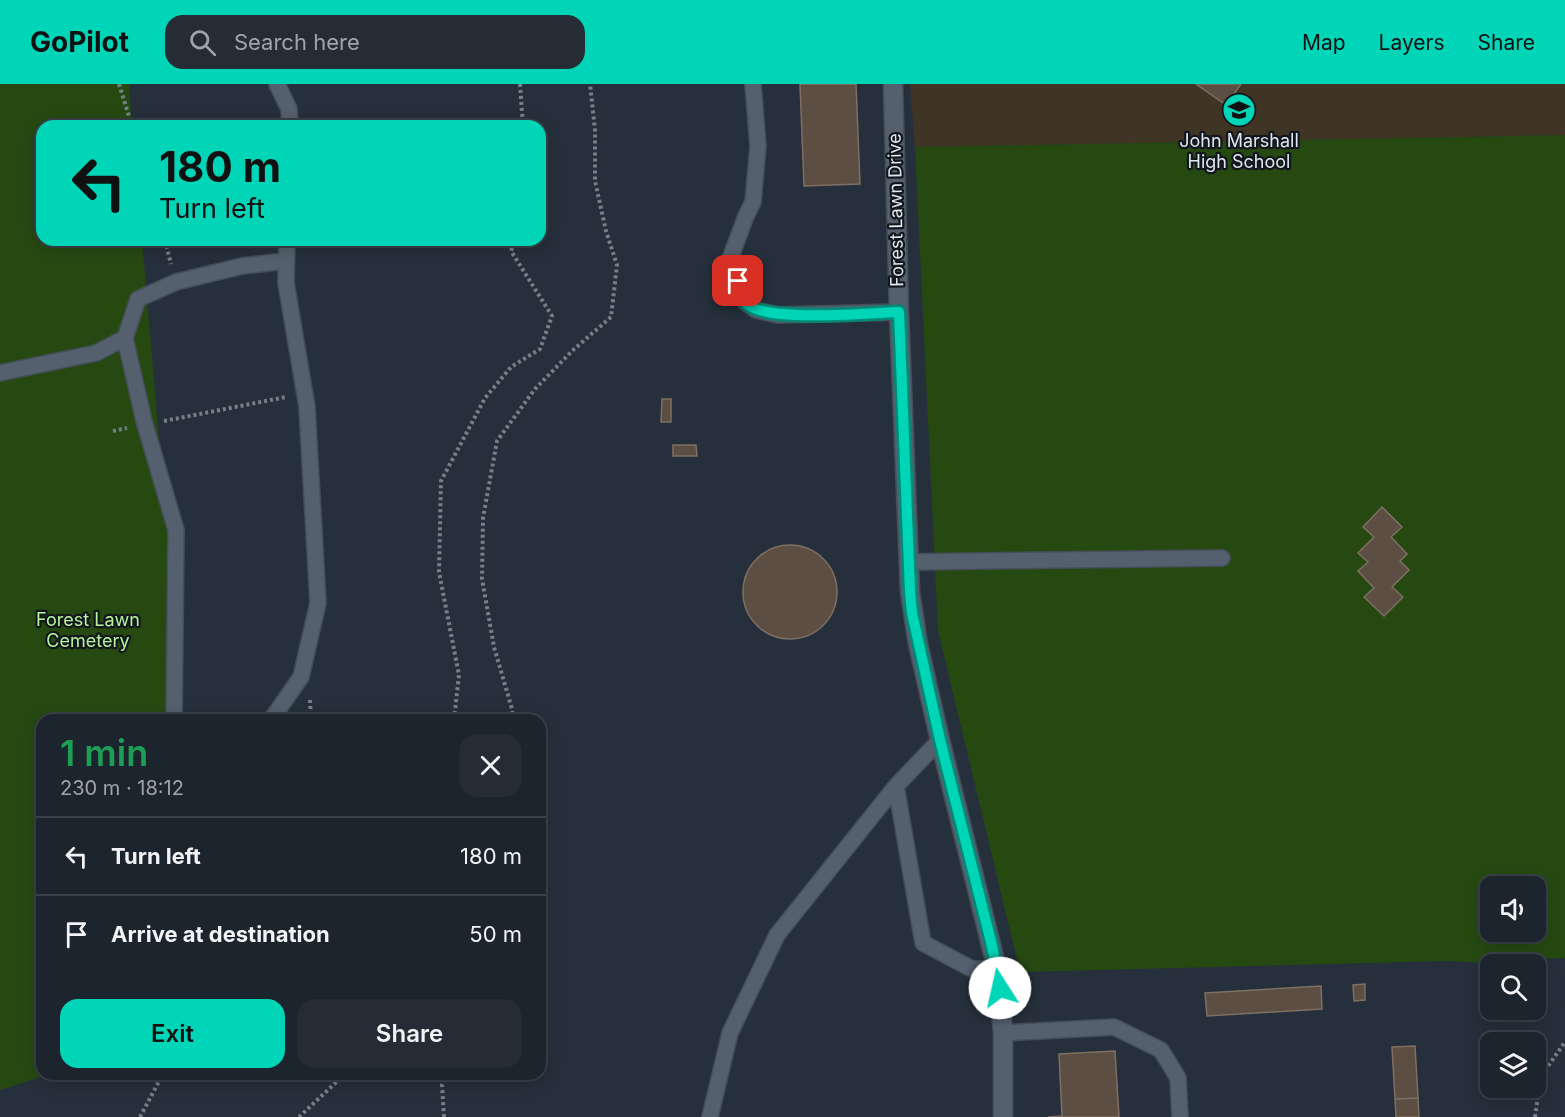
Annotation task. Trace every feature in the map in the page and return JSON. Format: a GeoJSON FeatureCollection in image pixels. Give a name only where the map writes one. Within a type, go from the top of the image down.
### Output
{"type":"FeatureCollection","features":[{"type":"Feature","properties":{"kind":"street","name":"Forest Lawn Drive"},"geometry":{"type":"LineString","coordinates":[[893,84],[899,312],[912,613],[940,740],[997,969],[1003,1033],[1003,1117]]}},
{"type":"Feature","properties":{"kind":"lane"},"geometry":{"type":"LineString","coordinates":[[277,84],[289,109],[290,120]]}},
{"type":"Feature","properties":{"kind":"lane"},"geometry":{"type":"LineString","coordinates":[[753,84],[758,147],[753,202],[730,259],[746,302],[756,310],[778,315],[899,312]]}},
{"type":"Feature","properties":{"kind":"lane"},"geometry":{"type":"LineString","coordinates":[[275,714],[302,677],[318,603],[307,407],[286,283],[286,246]]}},
{"type":"Feature","properties":{"kind":"lane"},"geometry":{"type":"LineString","coordinates":[[174,714],[176,530],[145,424],[125,338],[138,299],[176,282],[242,266],[285,261]]}},
{"type":"Feature","properties":{"kind":"lane"},"geometry":{"type":"LineString","coordinates":[[0,374],[96,353],[125,338]]}},
{"type":"Feature","properties":{"kind":"lane"},"geometry":{"type":"LineString","coordinates":[[908,562],[1222,558]]}},
{"type":"Feature","properties":{"kind":"lane"},"geometry":{"type":"LineString","coordinates":[[710,1117],[730,1033],[777,935],[896,786],[940,740]]}},
{"type":"Feature","properties":{"kind":"lane"},"geometry":{"type":"LineString","coordinates":[[896,786],[923,943],[972,969],[997,969]]}},
{"type":"Feature","properties":{"kind":"lane"},"geometry":{"type":"LineString","coordinates":[[1003,1033],[1114,1027],[1161,1050],[1178,1078],[1180,1117]]}},
{"type":"Feature","properties":{"kind":"path"},"geometry":{"type":"LineString","coordinates":[[119,84],[130,120]]}},
{"type":"Feature","properties":{"kind":"path"},"geometry":{"type":"LineString","coordinates":[[520,84],[523,120]]}},
{"type":"Feature","properties":{"kind":"path"},"geometry":{"type":"LineString","coordinates":[[512,714],[494,647],[482,579],[483,518],[497,441],[536,389],[572,351],[611,317],[617,265],[606,231],[595,181],[595,130],[590,84]]}},
{"type":"Feature","properties":{"kind":"path"},"geometry":{"type":"LineString","coordinates":[[455,714],[459,675],[440,572],[441,481],[485,398],[511,367],[540,349],[552,316],[511,251],[513,246]]}},
{"type":"Feature","properties":{"kind":"path"},"geometry":{"type":"LineString","coordinates":[[113,431],[304,394]]}},
{"type":"Feature","properties":{"kind":"path"},"geometry":{"type":"LineString","coordinates":[[1535,1117],[1541,1076],[1565,1042]]}},
{"type":"Feature","properties":{"kind":"path"},"geometry":{"type":"LineString","coordinates":[[140,1117],[160,1080]]}},
{"type":"Feature","properties":{"kind":"path"},"geometry":{"type":"LineString","coordinates":[[299,1117],[339,1080]]}},
{"type":"Feature","properties":{"kind":"path"},"geometry":{"type":"LineString","coordinates":[[444,1080],[442,1085],[444,1117]]}},
{"type":"Feature","properties":{"kind":"shaded area","name":"John Marshall High School"},"geometry":{"type":"Polygon","coordinates":[[[910,84],[1565,84],[1565,135],[915,147],[910,84]]]}},
{"type":"Feature","properties":{"kind":"green space","name":"Forest Lawn Cemetery"},"geometry":{"type":"Polygon","coordinates":[[[0,84],[129,84],[132,120],[36,120],[36,246],[143,246],[182,714],[36,714],[36,1078],[0,1090],[0,84]]]}},
{"type":"Feature","properties":{"kind":"green space"},"geometry":{"type":"Polygon","coordinates":[[[1565,135],[1565,958],[1546,959],[1546,954],[1480,954],[1480,963],[1446,961],[1020,972],[938,631],[915,147],[1565,135]]]}},
{"type":"Feature","properties":{"kind":"building"},"geometry":{"type":"Polygon","coordinates":[[[800,84],[856,84],[860,184],[804,186],[800,84]]]}},
{"type":"Feature","properties":{"kind":"building"},"geometry":{"type":"Polygon","coordinates":[[[1196,84],[1241,84],[1226,105],[1196,84]]]}},
{"type":"Feature","properties":{"kind":"building"},"geometry":{"type":"Polygon","coordinates":[[[662,399],[671,399],[671,422],[661,422],[662,399]]]}},
{"type":"Feature","properties":{"kind":"building"},"geometry":{"type":"Polygon","coordinates":[[[673,445],[696,445],[697,456],[673,456],[673,445]]]}},
{"type":"Feature","properties":{"kind":"building"},"geometry":{"type":"Polygon","coordinates":[[[1382,507],[1402,527],[1391,537],[1407,554],[1400,561],[1409,570],[1392,587],[1403,597],[1384,616],[1364,597],[1374,588],[1358,571],[1368,562],[1358,553],[1374,537],[1363,527],[1382,507]]]}},
{"type":"Feature","properties":{"kind":"building"},"geometry":{"type":"Polygon","coordinates":[[[790,545],[808,548],[824,558],[834,574],[837,592],[834,610],[824,626],[808,636],[790,639],[772,636],[756,626],[746,610],[743,592],[746,574],[756,558],[772,548],[790,545]]]}},
{"type":"Feature","properties":{"kind":"building"},"geometry":{"type":"Polygon","coordinates":[[[1365,984],[1365,1000],[1354,1001],[1353,985],[1365,984]]]}},
{"type":"Feature","properties":{"kind":"building"},"geometry":{"type":"Polygon","coordinates":[[[1321,986],[1322,1009],[1207,1016],[1205,993],[1321,986]]]}},
{"type":"Feature","properties":{"kind":"building"},"geometry":{"type":"Polygon","coordinates":[[[1415,1046],[1418,1098],[1395,1099],[1392,1047],[1415,1046]]]}},
{"type":"Feature","properties":{"kind":"building"},"geometry":{"type":"Polygon","coordinates":[[[1115,1051],[1119,1117],[1048,1117],[1062,1116],[1059,1054],[1115,1051]]]}},
{"type":"Feature","properties":{"kind":"building"},"geometry":{"type":"Polygon","coordinates":[[[1418,1098],[1419,1117],[1396,1117],[1395,1099],[1418,1098]]]}},
{"type":"Feature","properties":{"kind":"place","name":"John Marshall High School"},"geometry":{"type":"Point","coordinates":[1239,110]}},
{"type":"Feature","properties":{"kind":"route"},"geometry":{"type":"LineString","coordinates":[[738,281],[746,302],[756,310],[778,315],[899,312],[912,613],[940,740],[992,946],[1000,988]]}}]}
